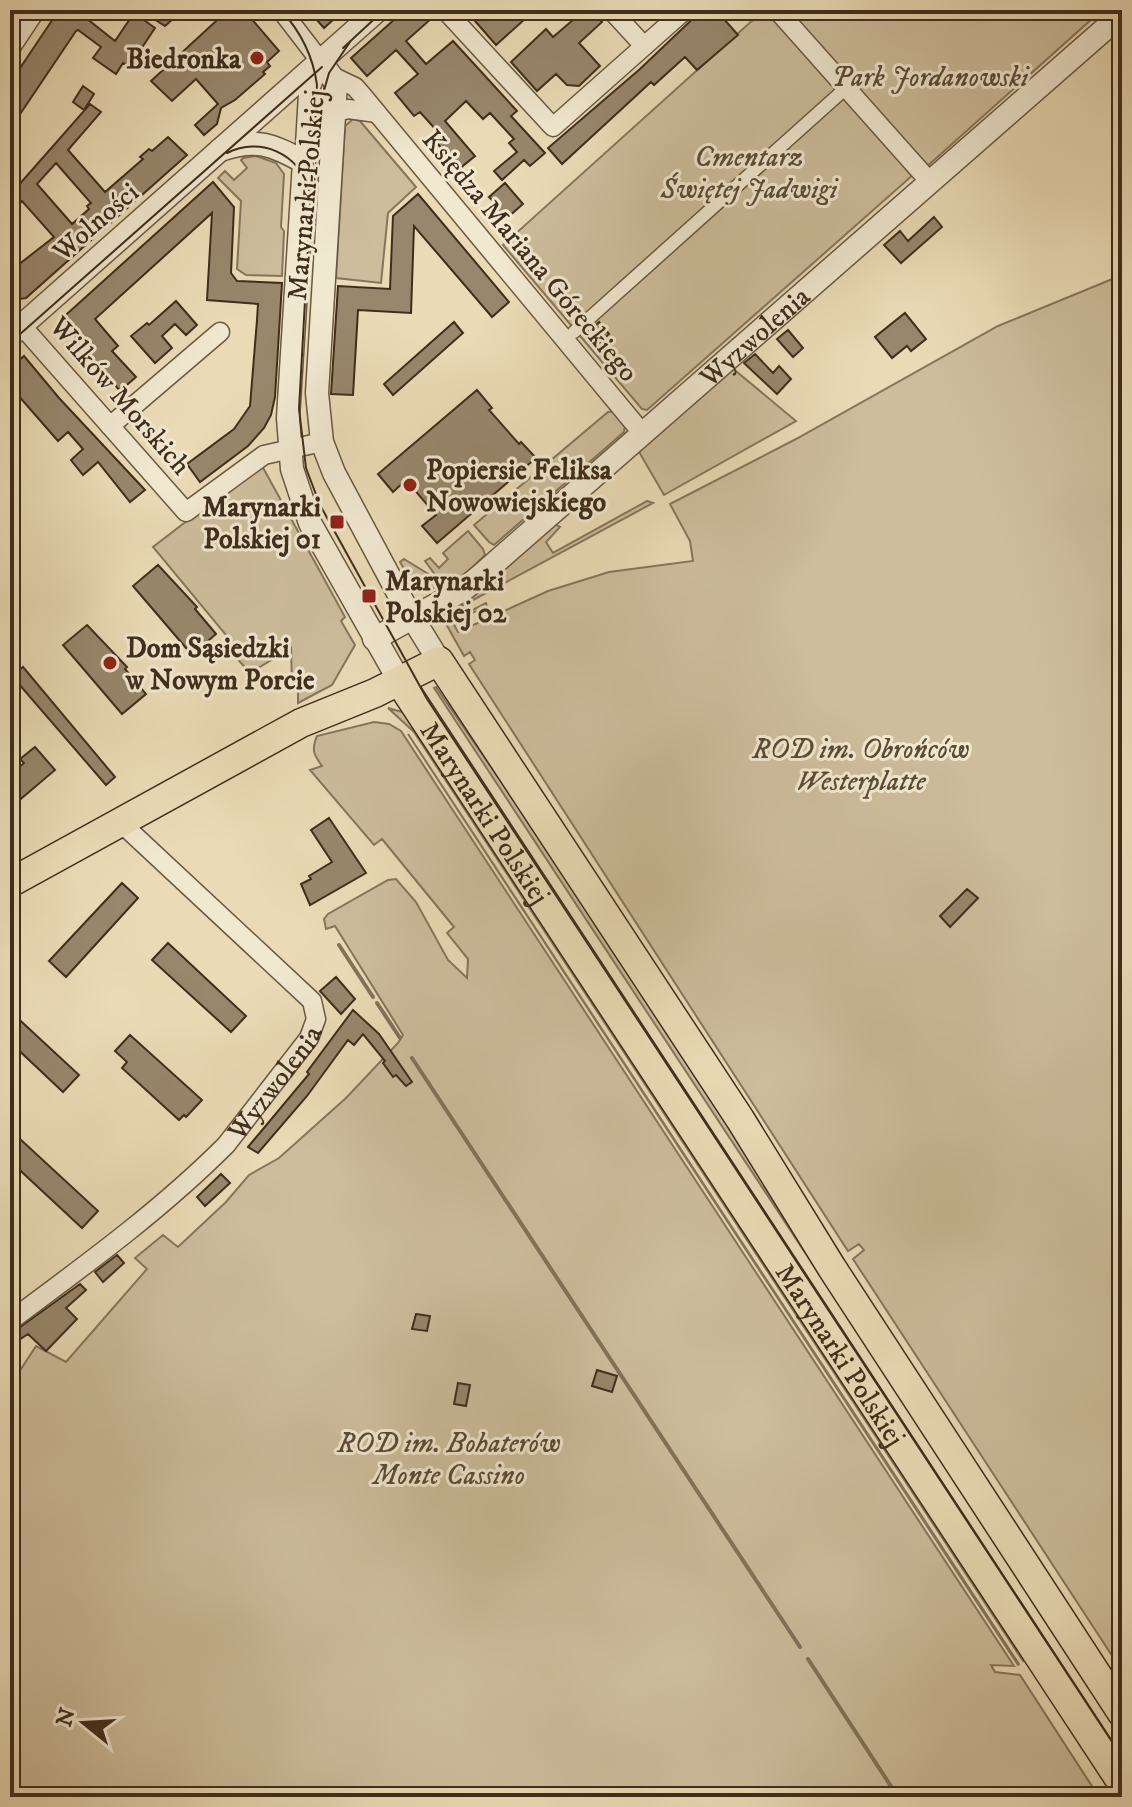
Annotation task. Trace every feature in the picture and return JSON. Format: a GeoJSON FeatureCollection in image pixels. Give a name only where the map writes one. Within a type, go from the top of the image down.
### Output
{"type":"FeatureCollection","features":[{"type":"Feature","properties":{"kind":"main road"},"geometry":{"type":"LineString","coordinates":[[10,883],[301,723],[400,682],[439,661]]}},
{"type":"Feature","properties":{"kind":"main road","name":"Marynarki Polskiej"},"geometry":{"type":"LineString","coordinates":[[439,661],[740,1119],[832,1268],[1122,1713]]}},
{"type":"Feature","properties":{"kind":"main road","name":"Marynarki Polskiej"},"geometry":{"type":"LineString","coordinates":[[400,682],[1122,1783]]}},
{"type":"Feature","properties":{"kind":"street"},"geometry":{"type":"LineString","coordinates":[[10,49],[36,10]]}},
{"type":"Feature","properties":{"kind":"street","name":"Księdza Mariana Góreckiego"},"geometry":{"type":"LineString","coordinates":[[281,10],[326,69],[355,87],[643,434]]}},
{"type":"Feature","properties":{"kind":"street","name":"Wolności"},"geometry":{"type":"LineString","coordinates":[[14,327],[220,150],[326,69],[378,10]]}},
{"type":"Feature","properties":{"kind":"street"},"geometry":{"type":"LineString","coordinates":[[445,10],[553,127],[685,10]]}},
{"type":"Feature","properties":{"kind":"street"},"geometry":{"type":"LineString","coordinates":[[611,10],[644,46]]}},
{"type":"Feature","properties":{"kind":"street"},"geometry":{"type":"LineString","coordinates":[[777,10],[930,182]]}},
{"type":"Feature","properties":{"kind":"street","name":"Wyzwolenia"},"geometry":{"type":"LineString","coordinates":[[374,639],[472,583],[1122,14]]}},
{"type":"Feature","properties":{"kind":"street","name":"Marynarki Polskiej"},"geometry":{"type":"LineString","coordinates":[[400,682],[310,523],[299,495],[289,447],[288,418],[308,94],[326,69],[336,83],[317,393],[322,442],[350,508],[439,661]]}},
{"type":"Feature","properties":{"kind":"street"},"geometry":{"type":"LineString","coordinates":[[574,332],[846,88]]}},
{"type":"Feature","properties":{"kind":"street"},"geometry":{"type":"LineString","coordinates":[[333,113],[348,109],[377,113]]}},
{"type":"Feature","properties":{"kind":"street"},"geometry":{"type":"LineString","coordinates":[[220,150],[263,143],[304,162]]}},
{"type":"Feature","properties":{"kind":"street","name":"Wilków Morskich"},"geometry":{"type":"LineString","coordinates":[[14,327],[110,426],[186,512],[264,455],[289,447]]}},
{"type":"Feature","properties":{"kind":"street"},"geometry":{"type":"LineString","coordinates":[[110,426],[220,332]]}},
{"type":"Feature","properties":{"kind":"street"},"geometry":{"type":"LineString","coordinates":[[289,447],[322,442]]}},
{"type":"Feature","properties":{"kind":"street","name":"Wyzwolenia"},"geometry":{"type":"LineString","coordinates":[[10,1321],[148,1216],[210,1161],[300,1050],[316,1019],[312,1001],[120,822]]}},
{"type":"Feature","properties":{"kind":"green space","name":"Cmentarz Świętej Jadwigi"},"geometry":{"type":"Polygon","coordinates":[[[764,10],[769,10],[914,174],[647,410],[642,409],[503,245],[764,10]]]}},
{"type":"Feature","properties":{"kind":"green space","name":"Park Jordanowski"},"geometry":{"type":"Polygon","coordinates":[[[784,10],[1102,10],[924,169],[784,10]]]}},
{"type":"Feature","properties":{"kind":"green space"},"geometry":{"type":"Polygon","coordinates":[[[353,119],[360,121],[416,187],[388,213],[381,283],[336,278],[345,126],[353,119]]]}},
{"type":"Feature","properties":{"kind":"green space"},"geometry":{"type":"Polygon","coordinates":[[[256,156],[276,163],[284,174],[282,276],[246,275],[237,269],[241,201],[218,178],[225,171],[234,180],[247,168],[241,160],[256,156]]]}},
{"type":"Feature","properties":{"kind":"green space","name":"ROD im. Obrońców Westerplatte"},"geometry":{"type":"Polygon","coordinates":[[[1122,275],[1122,1671],[853,1259],[864,1250],[859,1244],[848,1251],[469,664],[475,660],[470,652],[464,656],[446,624],[486,603],[487,607],[452,621],[458,632],[548,591],[609,572],[693,561],[690,541],[670,504],[796,439],[998,326],[1122,275]]]}},
{"type":"Feature","properties":{"kind":"green space"},"geometry":{"type":"Polygon","coordinates":[[[731,367],[796,421],[664,495],[638,450],[731,367]]]}},
{"type":"Feature","properties":{"kind":"green space"},"geometry":{"type":"Polygon","coordinates":[[[615,411],[625,425],[624,432],[494,545],[489,542],[474,525],[608,412],[615,411]]]}},
{"type":"Feature","properties":{"kind":"green space"},"geometry":{"type":"Polygon","coordinates":[[[261,464],[345,617],[341,621],[355,645],[332,685],[298,703],[298,683],[292,685],[291,648],[250,673],[232,653],[236,647],[153,547],[261,464]]]}},
{"type":"Feature","properties":{"kind":"green space"},"geometry":{"type":"Polygon","coordinates":[[[647,501],[653,503],[449,613],[448,610],[480,591],[555,524],[560,527],[546,542],[553,553],[647,501]]]}},
{"type":"Feature","properties":{"kind":"green space"},"geometry":{"type":"Polygon","coordinates":[[[468,531],[485,555],[445,588],[425,561],[430,558],[439,568],[448,559],[443,553],[468,531]]]}},
{"type":"Feature","properties":{"kind":"green space"},"geometry":{"type":"Polygon","coordinates":[[[404,559],[430,575],[438,586],[432,589],[415,587],[400,562],[404,559]]]}},
{"type":"Feature","properties":{"kind":"green space"},"geometry":{"type":"Polygon","coordinates":[[[434,688],[506,789],[541,833],[1122,1728],[1122,1735],[434,688]]]}},
{"type":"Feature","properties":{"kind":"green space"},"geometry":{"type":"Polygon","coordinates":[[[388,708],[409,714],[1025,1658],[1023,1661],[414,732],[388,708]]]}},
{"type":"Feature","properties":{"kind":"green space","name":"ROD im. Bohaterów Monte Cassino"},"geometry":{"type":"Polygon","coordinates":[[[374,722],[389,724],[401,731],[1014,1666],[991,1665],[995,1672],[1020,1675],[1099,1797],[10,1797],[10,1380],[36,1346],[66,1362],[147,1269],[135,1258],[163,1235],[178,1247],[226,1202],[249,1175],[279,1158],[346,1098],[398,1043],[403,1035],[335,926],[326,929],[324,919],[328,914],[388,880],[396,879],[416,902],[448,960],[467,978],[468,959],[447,933],[454,927],[382,839],[374,845],[310,770],[322,766],[314,752],[317,736],[374,722]]]}},
{"type":"Feature","properties":{"kind":"green space"},"geometry":{"type":"Polygon","coordinates":[[[408,734],[1019,1664],[1018,1665],[408,734]]]}},
{"type":"Feature","properties":{"kind":"building"},"geometry":{"type":"Polygon","coordinates":[[[59,10],[92,10],[86,18],[115,41],[134,13],[155,28],[129,67],[123,63],[116,74],[93,58],[101,47],[76,31],[10,129],[10,83],[59,10]]]}},
{"type":"Feature","properties":{"kind":"building"},"geometry":{"type":"Polygon","coordinates":[[[164,10],[183,10],[165,26],[154,19],[164,10]]]}},
{"type":"Feature","properties":{"kind":"building"},"geometry":{"type":"Polygon","coordinates":[[[228,10],[244,10],[279,51],[267,62],[270,66],[263,72],[265,74],[221,108],[217,124],[204,135],[195,125],[218,104],[196,79],[172,101],[151,81],[228,10]]]}},
{"type":"Feature","properties":{"kind":"building"},"geometry":{"type":"Polygon","coordinates":[[[308,10],[344,10],[324,28],[308,10]]]}},
{"type":"Feature","properties":{"kind":"building"},"geometry":{"type":"Polygon","coordinates":[[[405,10],[425,10],[432,18],[406,41],[426,64],[453,41],[517,111],[511,116],[545,153],[530,166],[524,160],[502,180],[494,171],[517,152],[509,143],[514,139],[490,113],[483,119],[466,101],[445,121],[475,156],[459,169],[431,136],[437,131],[420,112],[414,116],[395,93],[418,74],[396,50],[367,76],[351,58],[405,10]]]}},
{"type":"Feature","properties":{"kind":"building"},"geometry":{"type":"Polygon","coordinates":[[[487,10],[535,10],[496,45],[475,21],[487,10]]]}},
{"type":"Feature","properties":{"kind":"building"},"geometry":{"type":"Polygon","coordinates":[[[564,10],[592,10],[602,22],[579,43],[600,66],[579,86],[567,85],[556,74],[537,91],[511,62],[546,29],[553,37],[573,20],[564,10]]]}},
{"type":"Feature","properties":{"kind":"building"},"geometry":{"type":"Polygon","coordinates":[[[702,10],[716,10],[738,35],[697,70],[685,57],[654,85],[651,82],[562,164],[548,148],[640,69],[702,10]]]}},
{"type":"Feature","properties":{"kind":"building"},"geometry":{"type":"Polygon","coordinates":[[[83,86],[94,94],[84,110],[73,102],[83,86]]]}},
{"type":"Feature","properties":{"kind":"building"},"geometry":{"type":"Polygon","coordinates":[[[90,104],[101,112],[68,150],[105,192],[143,159],[140,157],[149,149],[152,151],[168,137],[187,155],[26,298],[19,299],[10,294],[10,261],[18,265],[54,237],[22,201],[10,215],[10,195],[90,104]],[[56,163],[37,184],[72,224],[89,209],[87,206],[91,203],[56,163]]]}},
{"type":"Feature","properties":{"kind":"building"},"geometry":{"type":"Polygon","coordinates":[[[213,182],[234,207],[231,273],[237,281],[282,283],[275,397],[271,415],[248,446],[200,482],[187,464],[234,429],[250,406],[258,304],[207,300],[212,213],[95,319],[118,346],[112,351],[136,377],[120,391],[73,334],[71,336],[58,322],[213,182]]]}},
{"type":"Feature","properties":{"kind":"building"},"geometry":{"type":"Polygon","coordinates":[[[505,183],[523,204],[507,218],[502,212],[498,215],[491,206],[495,203],[489,197],[505,183]]]}},
{"type":"Feature","properties":{"kind":"building"},"geometry":{"type":"Polygon","coordinates":[[[418,194],[509,302],[492,317],[414,226],[411,313],[358,310],[353,395],[331,394],[338,286],[390,289],[393,216],[418,194]]]}},
{"type":"Feature","properties":{"kind":"building"},"geometry":{"type":"Polygon","coordinates":[[[934,217],[942,227],[901,263],[884,245],[900,231],[908,241],[934,217]]]}},
{"type":"Feature","properties":{"kind":"building"},"geometry":{"type":"Polygon","coordinates":[[[176,301],[197,325],[186,335],[175,324],[162,336],[172,348],[155,363],[131,336],[176,301]]]}},
{"type":"Feature","properties":{"kind":"building"},"geometry":{"type":"Polygon","coordinates":[[[905,313],[926,339],[911,351],[907,346],[892,358],[875,337],[905,313]]]}},
{"type":"Feature","properties":{"kind":"building"},"geometry":{"type":"Polygon","coordinates":[[[454,322],[463,333],[393,395],[384,384],[454,322]]]}},
{"type":"Feature","properties":{"kind":"building"},"geometry":{"type":"Polygon","coordinates":[[[599,322],[609,334],[599,343],[589,331],[599,322]]]}},
{"type":"Feature","properties":{"kind":"building"},"geometry":{"type":"Polygon","coordinates":[[[788,330],[803,348],[793,357],[777,339],[788,330]]]}},
{"type":"Feature","properties":{"kind":"building"},"geometry":{"type":"Polygon","coordinates":[[[755,354],[773,373],[779,366],[791,379],[777,394],[744,363],[755,354]]]}},
{"type":"Feature","properties":{"kind":"building"},"geometry":{"type":"Polygon","coordinates":[[[24,356],[145,490],[130,502],[98,462],[83,475],[71,460],[83,449],[68,432],[58,441],[10,386],[10,368],[24,356]]]}},
{"type":"Feature","properties":{"kind":"building"},"geometry":{"type":"Polygon","coordinates":[[[477,390],[492,408],[489,410],[536,458],[437,543],[422,526],[436,515],[406,480],[393,492],[378,474],[477,390]]]}},
{"type":"Feature","properties":{"kind":"building"},"geometry":{"type":"Polygon","coordinates":[[[158,565],[197,607],[195,609],[216,634],[192,655],[133,586],[158,565]]]}},
{"type":"Feature","properties":{"kind":"building"},"geometry":{"type":"Polygon","coordinates":[[[87,625],[127,667],[125,669],[146,694],[122,714],[63,645],[87,625]]]}},
{"type":"Feature","properties":{"kind":"building"},"geometry":{"type":"Polygon","coordinates":[[[23,667],[115,777],[106,785],[12,676],[23,667]]]}},
{"type":"Feature","properties":{"kind":"building"},"geometry":{"type":"Polygon","coordinates":[[[35,747],[55,770],[10,808],[10,775],[24,763],[20,759],[35,747]]]}},
{"type":"Feature","properties":{"kind":"building"},"geometry":{"type":"Polygon","coordinates":[[[329,818],[366,873],[310,905],[301,884],[332,862],[311,830],[329,818]]]}},
{"type":"Feature","properties":{"kind":"building"},"geometry":{"type":"Polygon","coordinates":[[[122,883],[138,898],[66,977],[49,961],[122,883]]]}},
{"type":"Feature","properties":{"kind":"building"},"geometry":{"type":"Polygon","coordinates":[[[967,889],[978,898],[950,927],[940,916],[967,889]]]}},
{"type":"Feature","properties":{"kind":"building"},"geometry":{"type":"Polygon","coordinates":[[[168,943],[246,1016],[231,1032],[152,960],[168,943]]]}},
{"type":"Feature","properties":{"kind":"building"},"geometry":{"type":"Polygon","coordinates":[[[336,977],[355,999],[341,1014],[320,991],[336,977]]]}},
{"type":"Feature","properties":{"kind":"building"},"geometry":{"type":"Polygon","coordinates":[[[353,1010],[379,1034],[412,1082],[406,1086],[396,1075],[393,1077],[383,1063],[385,1061],[363,1034],[354,1045],[348,1040],[307,1096],[258,1153],[248,1147],[309,1074],[307,1072],[353,1010]]]}},
{"type":"Feature","properties":{"kind":"building"},"geometry":{"type":"Polygon","coordinates":[[[10,1011],[79,1075],[63,1092],[10,1042],[10,1011]]]}},
{"type":"Feature","properties":{"kind":"building"},"geometry":{"type":"Polygon","coordinates":[[[130,1035],[202,1100],[186,1117],[184,1115],[179,1120],[122,1068],[127,1062],[115,1051],[130,1035]]]}},
{"type":"Feature","properties":{"kind":"building"},"geometry":{"type":"Polygon","coordinates":[[[10,1135],[17,1141],[20,1139],[98,1211],[82,1228],[10,1161],[10,1135]]]}},
{"type":"Feature","properties":{"kind":"building"},"geometry":{"type":"Polygon","coordinates":[[[221,1174],[230,1183],[205,1206],[197,1197],[221,1174]]]}},
{"type":"Feature","properties":{"kind":"building"},"geometry":{"type":"Polygon","coordinates":[[[117,1255],[124,1263],[103,1282],[95,1272],[117,1255]]]}},
{"type":"Feature","properties":{"kind":"building"},"geometry":{"type":"Polygon","coordinates":[[[80,1284],[86,1290],[66,1308],[77,1319],[46,1351],[28,1334],[10,1346],[12,1333],[80,1284]]]}},
{"type":"Feature","properties":{"kind":"building"},"geometry":{"type":"Polygon","coordinates":[[[416,1314],[430,1316],[427,1331],[412,1329],[416,1314]]]}},
{"type":"Feature","properties":{"kind":"building"},"geometry":{"type":"Polygon","coordinates":[[[597,1370],[617,1376],[612,1392],[592,1386],[597,1370]]]}},
{"type":"Feature","properties":{"kind":"building"},"geometry":{"type":"Polygon","coordinates":[[[458,1383],[470,1385],[466,1406],[454,1404],[458,1383]]]}},
{"type":"Feature","properties":{"kind":"waterway"},"geometry":{"type":"LineString","coordinates":[[339,945],[373,997]]}},
{"type":"Feature","properties":{"kind":"waterway"},"geometry":{"type":"LineString","coordinates":[[377,1003],[400,1038]]}},
{"type":"Feature","properties":{"kind":"waterway"},"geometry":{"type":"LineString","coordinates":[[412,1058],[800,1647]]}},
{"type":"Feature","properties":{"kind":"waterway"},"geometry":{"type":"LineString","coordinates":[[808,1659],[898,1797]]}},
{"type":"Feature","properties":{"kind":"tram line"},"geometry":{"type":"LineString","coordinates":[[281,10],[305,44],[317,85],[299,409],[306,468],[320,505],[427,699],[1122,1757]]}},
{"type":"Feature","properties":{"kind":"tram line"},"geometry":{"type":"LineString","coordinates":[[343,48],[384,10]]}},
{"type":"Feature","properties":{"kind":"tram line"},"geometry":{"type":"LineString","coordinates":[[323,94],[329,73],[350,42]]}},
{"type":"Feature","properties":{"kind":"tram line"},"geometry":{"type":"LineString","coordinates":[[10,343],[322,67]]}},
{"type":"Feature","properties":{"kind":"tram line"},"geometry":{"type":"LineString","coordinates":[[227,153],[252,147],[277,152],[297,167],[309,190]]}},
{"type":"Feature","properties":{"kind":"place","name":"Biedronka"},"geometry":{"type":"Point","coordinates":[257,58]}},
{"type":"Feature","properties":{"kind":"place","name":"Popiersie Feliksa Nowowiejskiego"},"geometry":{"type":"Point","coordinates":[410,485]}},
{"type":"Feature","properties":{"kind":"place","name":"Marynarki Polskiej 01"},"geometry":{"type":"Point","coordinates":[337,522]}},
{"type":"Feature","properties":{"kind":"place","name":"Marynarki Polskiej 02"},"geometry":{"type":"Point","coordinates":[369,596]}},
{"type":"Feature","properties":{"kind":"place","name":"Dom Sąsiedzki w Nowym Porcie"},"geometry":{"type":"Point","coordinates":[110,663]}}]}
